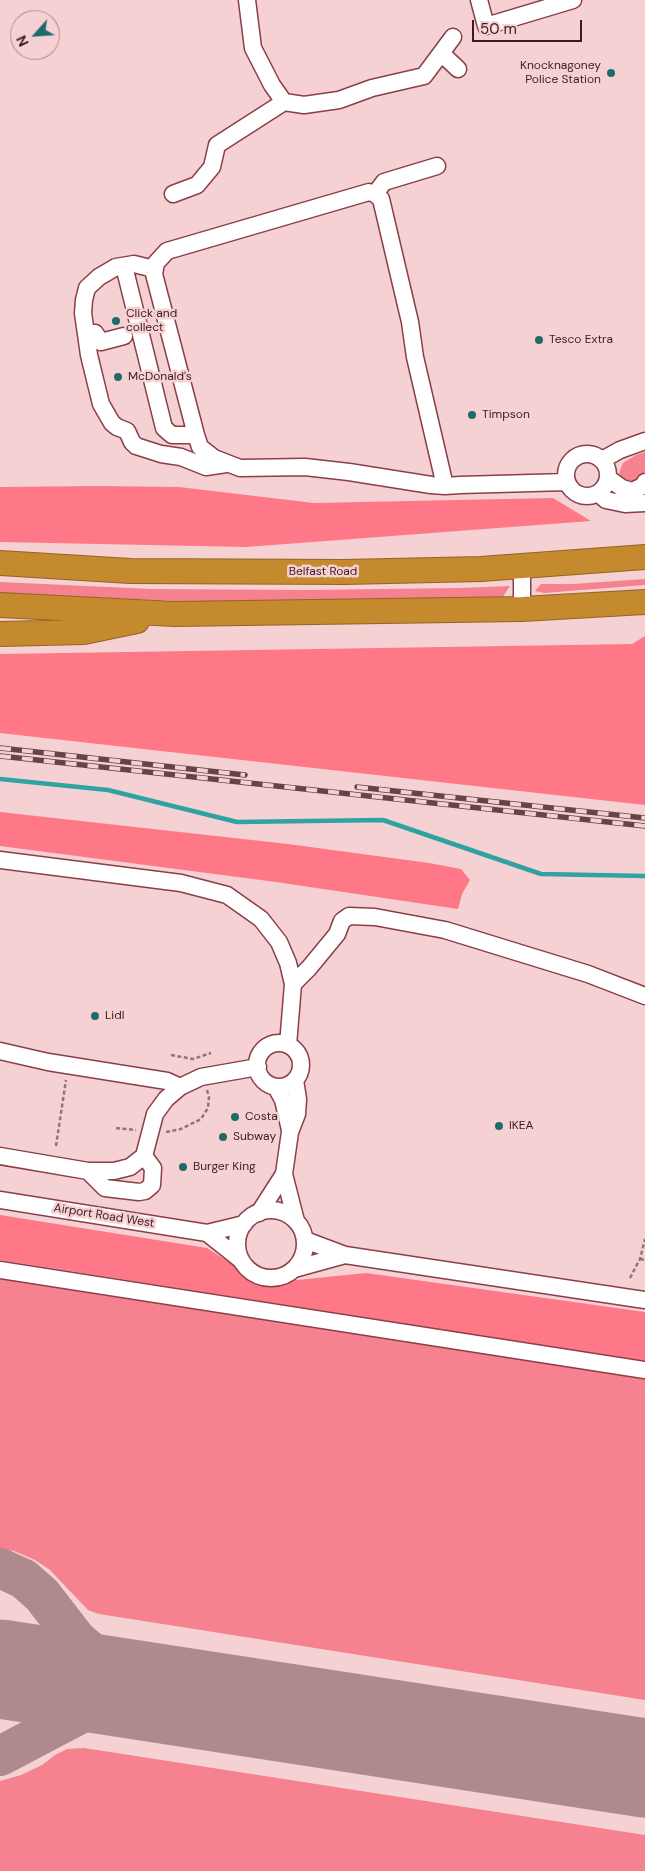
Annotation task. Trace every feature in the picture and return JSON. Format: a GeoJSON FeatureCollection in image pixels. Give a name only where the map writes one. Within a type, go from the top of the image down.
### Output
{"type":"FeatureCollection","features":[{"type":"Feature","properties":{"kind":"highway","name":"Belfast Road"},"geometry":{"type":"LineString","coordinates":[[0,563],[130,571],[334,572],[471,569],[645,557]]}},
{"type":"Feature","properties":{"kind":"highway"},"geometry":{"type":"LineString","coordinates":[[0,605],[176,614],[522,609],[645,602]]}},
{"type":"Feature","properties":{"kind":"highway"},"geometry":{"type":"LineString","coordinates":[[0,634],[84,632],[176,614]]}},
{"type":"Feature","properties":{"kind":"street"},"geometry":{"type":"LineString","coordinates":[[247,0],[253,48],[284,102]]}},
{"type":"Feature","properties":{"kind":"street"},"geometry":{"type":"LineString","coordinates":[[479,0],[486,26],[574,0]]}},
{"type":"Feature","properties":{"kind":"street"},"geometry":{"type":"LineString","coordinates":[[173,194],[197,185],[212,167],[217,145],[284,102],[304,105],[339,100],[372,88],[424,76],[453,37]]}},
{"type":"Feature","properties":{"kind":"street"},"geometry":{"type":"LineString","coordinates":[[442,54],[458,69]]}},
{"type":"Feature","properties":{"kind":"street"},"geometry":{"type":"LineString","coordinates":[[375,194],[384,182],[437,166]]}},
{"type":"Feature","properties":{"kind":"street"},"geometry":{"type":"LineString","coordinates":[[445,486],[415,357],[410,322],[381,199],[375,194],[369,192],[216,235],[166,251],[156,263],[154,274],[196,435],[200,446],[214,458],[240,468],[314,468],[445,486],[567,482]]}},
{"type":"Feature","properties":{"kind":"street"},"geometry":{"type":"LineString","coordinates":[[154,269],[134,264],[116,267],[99,277],[88,288],[83,312],[89,355],[101,404],[112,423],[117,428],[127,431],[136,446],[161,454],[181,457],[206,467],[226,464]]}},
{"type":"Feature","properties":{"kind":"street"},"geometry":{"type":"LineString","coordinates":[[124,266],[164,428],[172,435],[196,435]]}},
{"type":"Feature","properties":{"kind":"street"},"geometry":{"type":"LineString","coordinates":[[86,334],[95,333],[101,342],[124,336]]}},
{"type":"Feature","properties":{"kind":"street"},"geometry":{"type":"LineString","coordinates":[[602,460],[620,450],[645,442]]}},
{"type":"Feature","properties":{"kind":"street"},"geometry":{"type":"LineString","coordinates":[[587,454],[594,455],[602,460],[607,469],[608,478],[603,489],[598,493],[586,496],[580,495],[570,488],[567,482],[567,469],[574,458],[587,454]]}},
{"type":"Feature","properties":{"kind":"street"},"geometry":{"type":"LineString","coordinates":[[608,478],[622,488],[632,491],[643,486],[645,482]]}},
{"type":"Feature","properties":{"kind":"street"},"geometry":{"type":"LineString","coordinates":[[598,493],[606,500],[625,504],[645,503]]}},
{"type":"Feature","properties":{"kind":"street"},"geometry":{"type":"LineString","coordinates":[[522,566],[522,609]]}},
{"type":"Feature","properties":{"kind":"street"},"geometry":{"type":"LineString","coordinates":[[0,860],[181,883],[227,895],[261,919],[279,942],[288,963],[294,984],[288,1045]]}},
{"type":"Feature","properties":{"kind":"street"},"geometry":{"type":"LineString","coordinates":[[294,984],[337,934],[342,921],[349,916],[375,917],[445,930],[588,974],[645,996]]}},
{"type":"Feature","properties":{"kind":"street"},"geometry":{"type":"LineString","coordinates":[[273,1044],[288,1045],[294,1049],[301,1061],[299,1074],[295,1080],[290,1084],[276,1086],[263,1080],[258,1067],[261,1053],[273,1044]]}},
{"type":"Feature","properties":{"kind":"street"},"geometry":{"type":"LineString","coordinates":[[0,1051],[68,1066],[167,1080],[180,1087]]}},
{"type":"Feature","properties":{"kind":"street"},"geometry":{"type":"LineString","coordinates":[[0,1156],[88,1171],[114,1171],[130,1166],[144,1156],[155,1114],[166,1099],[180,1087],[201,1077],[258,1067]]}},
{"type":"Feature","properties":{"kind":"street"},"geometry":{"type":"LineString","coordinates":[[295,1080],[298,1099],[297,1114],[290,1132],[284,1174],[296,1221]]}},
{"type":"Feature","properties":{"kind":"street"},"geometry":{"type":"LineString","coordinates":[[276,1086],[283,1100],[290,1132]]}},
{"type":"Feature","properties":{"kind":"street"},"geometry":{"type":"LineString","coordinates":[[88,1171],[105,1188],[145,1191],[152,1185],[153,1168],[144,1156]]}},
{"type":"Feature","properties":{"kind":"street"},"geometry":{"type":"LineString","coordinates":[[259,1213],[284,1174]]}},
{"type":"Feature","properties":{"kind":"street","name":"Airport Road West"},"geometry":{"type":"LineString","coordinates":[[0,1200],[207,1232],[244,1224]]}},
{"type":"Feature","properties":{"kind":"street"},"geometry":{"type":"LineString","coordinates":[[241,1260],[237,1242],[244,1224],[251,1217],[259,1213],[276,1211],[287,1214],[296,1221],[302,1230],[305,1240],[302,1256],[294,1269]]}},
{"type":"Feature","properties":{"kind":"street"},"geometry":{"type":"LineString","coordinates":[[207,1232],[248,1268],[266,1278],[276,1278],[294,1269],[345,1255]]}},
{"type":"Feature","properties":{"kind":"street"},"geometry":{"type":"LineString","coordinates":[[305,1240],[345,1255],[645,1300]]}},
{"type":"Feature","properties":{"kind":"street"},"geometry":{"type":"LineString","coordinates":[[0,1270],[645,1370]]}},
{"type":"Feature","properties":{"kind":"path"},"geometry":{"type":"LineString","coordinates":[[171,1054],[193,1059],[211,1053]]}},
{"type":"Feature","properties":{"kind":"path"},"geometry":{"type":"LineString","coordinates":[[56,1146],[68,1066]]}},
{"type":"Feature","properties":{"kind":"path"},"geometry":{"type":"LineString","coordinates":[[160,1133],[181,1130],[201,1119],[208,1108],[209,1097],[206,1089]]}},
{"type":"Feature","properties":{"kind":"path"},"geometry":{"type":"LineString","coordinates":[[116,1128],[140,1131]]}},
{"type":"Feature","properties":{"kind":"path"},"geometry":{"type":"LineString","coordinates":[[630,1278],[640,1259],[645,1239]]}},
{"type":"Feature","properties":{"kind":"path"},"geometry":{"type":"LineString","coordinates":[[638,1243],[644,1244]]}},
{"type":"Feature","properties":{"kind":"path"},"geometry":{"type":"LineString","coordinates":[[640,1259],[645,1260]]}},
{"type":"Feature","properties":{"kind":"shaded area"},"geometry":{"type":"Polygon","coordinates":[[[645,452],[645,471],[641,478],[632,481],[623,479],[619,473],[623,463],[645,452]]]}},
{"type":"Feature","properties":{"kind":"shaded area"},"geometry":{"type":"Polygon","coordinates":[[[0,487],[179,487],[314,503],[553,498],[591,521],[246,547],[0,542],[0,487]]]}},
{"type":"Feature","properties":{"kind":"shaded area"},"geometry":{"type":"Polygon","coordinates":[[[645,579],[645,585],[544,593],[535,591],[541,584],[573,584],[645,579]]]}},
{"type":"Feature","properties":{"kind":"shaded area"},"geometry":{"type":"Polygon","coordinates":[[[0,582],[152,589],[307,590],[510,586],[502,598],[198,602],[0,593],[0,582]]]}},
{"type":"Feature","properties":{"kind":"shaded area"},"geometry":{"type":"Polygon","coordinates":[[[645,636],[645,805],[0,733],[0,654],[632,644],[645,636]]]}},
{"type":"Feature","properties":{"kind":"shaded area"},"geometry":{"type":"Polygon","coordinates":[[[0,812],[288,844],[429,863],[461,869],[470,880],[462,894],[458,909],[276,882],[0,846],[0,812]]]}},
{"type":"Feature","properties":{"kind":"shaded area"},"geometry":{"type":"Polygon","coordinates":[[[0,1215],[207,1248],[247,1274],[268,1283],[366,1273],[645,1312],[645,1363],[0,1260],[0,1215]]]}},
{"type":"Feature","properties":{"kind":"shaded area"},"geometry":{"type":"Polygon","coordinates":[[[0,1276],[645,1375],[645,1700],[99,1614],[88,1610],[50,1570],[35,1560],[14,1551],[0,1549],[0,1276]]]}},
{"type":"Feature","properties":{"kind":"shaded area"},"geometry":{"type":"Polygon","coordinates":[[[84,1748],[645,1835],[645,1871],[0,1871],[0,1781],[21,1775],[42,1765],[67,1749],[84,1748]]]}},
{"type":"Feature","properties":{"kind":"waterway"},"geometry":{"type":"LineString","coordinates":[[0,779],[108,790],[237,822],[383,820],[541,874],[645,876]]}},
{"type":"Feature","properties":{"kind":"taxiway"},"geometry":{"type":"LineString","coordinates":[[0,1568],[24,1579],[42,1595],[76,1639],[99,1659],[121,1675],[152,1692],[120,1698],[95,1706],[0,1756]]}},
{"type":"Feature","properties":{"kind":"runway"},"geometry":{"type":"LineString","coordinates":[[0,1669],[645,1768]]}},
{"type":"Feature","properties":{"kind":"railway"},"geometry":{"type":"LineString","coordinates":[[0,748],[245,775]]}},
{"type":"Feature","properties":{"kind":"railway"},"geometry":{"type":"LineString","coordinates":[[0,756],[645,826]]}},
{"type":"Feature","properties":{"kind":"railway"},"geometry":{"type":"LineString","coordinates":[[357,787],[645,818]]}},
{"type":"Feature","properties":{"kind":"place","name":"Knocknagoney Police Station"},"geometry":{"type":"Point","coordinates":[611,73]}},
{"type":"Feature","properties":{"kind":"place","name":"Click and collect"},"geometry":{"type":"Point","coordinates":[116,321]}},
{"type":"Feature","properties":{"kind":"place","name":"Tesco Extra"},"geometry":{"type":"Point","coordinates":[539,340]}},
{"type":"Feature","properties":{"kind":"place","name":"McDonald's"},"geometry":{"type":"Point","coordinates":[118,377]}},
{"type":"Feature","properties":{"kind":"place","name":"Timpson"},"geometry":{"type":"Point","coordinates":[472,415]}},
{"type":"Feature","properties":{"kind":"place","name":"Lidl"},"geometry":{"type":"Point","coordinates":[95,1016]}},
{"type":"Feature","properties":{"kind":"place","name":"Costa"},"geometry":{"type":"Point","coordinates":[235,1117]}},
{"type":"Feature","properties":{"kind":"place","name":"IKEA"},"geometry":{"type":"Point","coordinates":[499,1126]}},
{"type":"Feature","properties":{"kind":"place","name":"Subway"},"geometry":{"type":"Point","coordinates":[223,1137]}},
{"type":"Feature","properties":{"kind":"place","name":"Burger King"},"geometry":{"type":"Point","coordinates":[183,1167]}}]}
